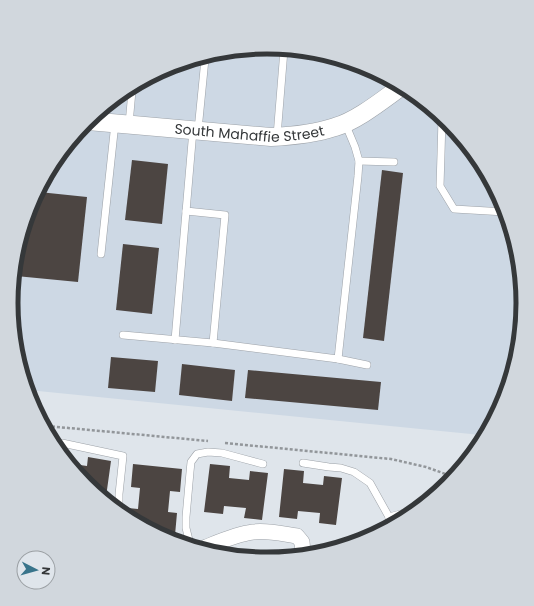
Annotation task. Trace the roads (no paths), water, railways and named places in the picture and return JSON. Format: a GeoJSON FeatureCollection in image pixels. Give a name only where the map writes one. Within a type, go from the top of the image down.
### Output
{"type":"FeatureCollection","features":[{"type":"Feature","properties":{"kind":"street","name":"South Mahaffie Street"},"geometry":{"type":"LineString","coordinates":[[97,122],[271,137],[308,134],[336,127],[345,123],[368,110],[396,90]]}},
{"type":"Feature","properties":{"kind":"street"},"geometry":{"type":"LineString","coordinates":[[213,546],[238,535],[254,532],[270,532],[297,536],[302,542],[303,549]]}},
{"type":"Feature","properties":{"kind":"lane"},"geometry":{"type":"LineString","coordinates":[[276,137],[284,55]]}},
{"type":"Feature","properties":{"kind":"lane"},"geometry":{"type":"LineString","coordinates":[[175,340],[186,210],[205,62]]}},
{"type":"Feature","properties":{"kind":"lane"},"geometry":{"type":"LineString","coordinates":[[102,254],[122,124],[131,95]]}},
{"type":"Feature","properties":{"kind":"lane"},"geometry":{"type":"LineString","coordinates":[[338,359],[359,161],[345,123]]}},
{"type":"Feature","properties":{"kind":"lane"},"geometry":{"type":"LineString","coordinates":[[442,126],[440,186],[454,209],[498,212]]}},
{"type":"Feature","properties":{"kind":"lane"},"geometry":{"type":"LineString","coordinates":[[359,161],[394,162]]}},
{"type":"Feature","properties":{"kind":"lane"},"geometry":{"type":"LineString","coordinates":[[186,210],[225,215],[213,343]]}},
{"type":"Feature","properties":{"kind":"lane"},"geometry":{"type":"LineString","coordinates":[[123,335],[213,343],[338,359],[368,365]]}},
{"type":"Feature","properties":{"kind":"lane"},"geometry":{"type":"LineString","coordinates":[[62,443],[123,456],[119,504]]}},
{"type":"Feature","properties":{"kind":"lane"},"geometry":{"type":"LineString","coordinates":[[189,540],[186,528],[186,517],[190,467],[191,462],[197,454],[208,452],[222,453],[264,464]]}},
{"type":"Feature","properties":{"kind":"lane"},"geometry":{"type":"LineString","coordinates":[[303,463],[341,468],[354,472],[370,484],[389,520]]}}]}
